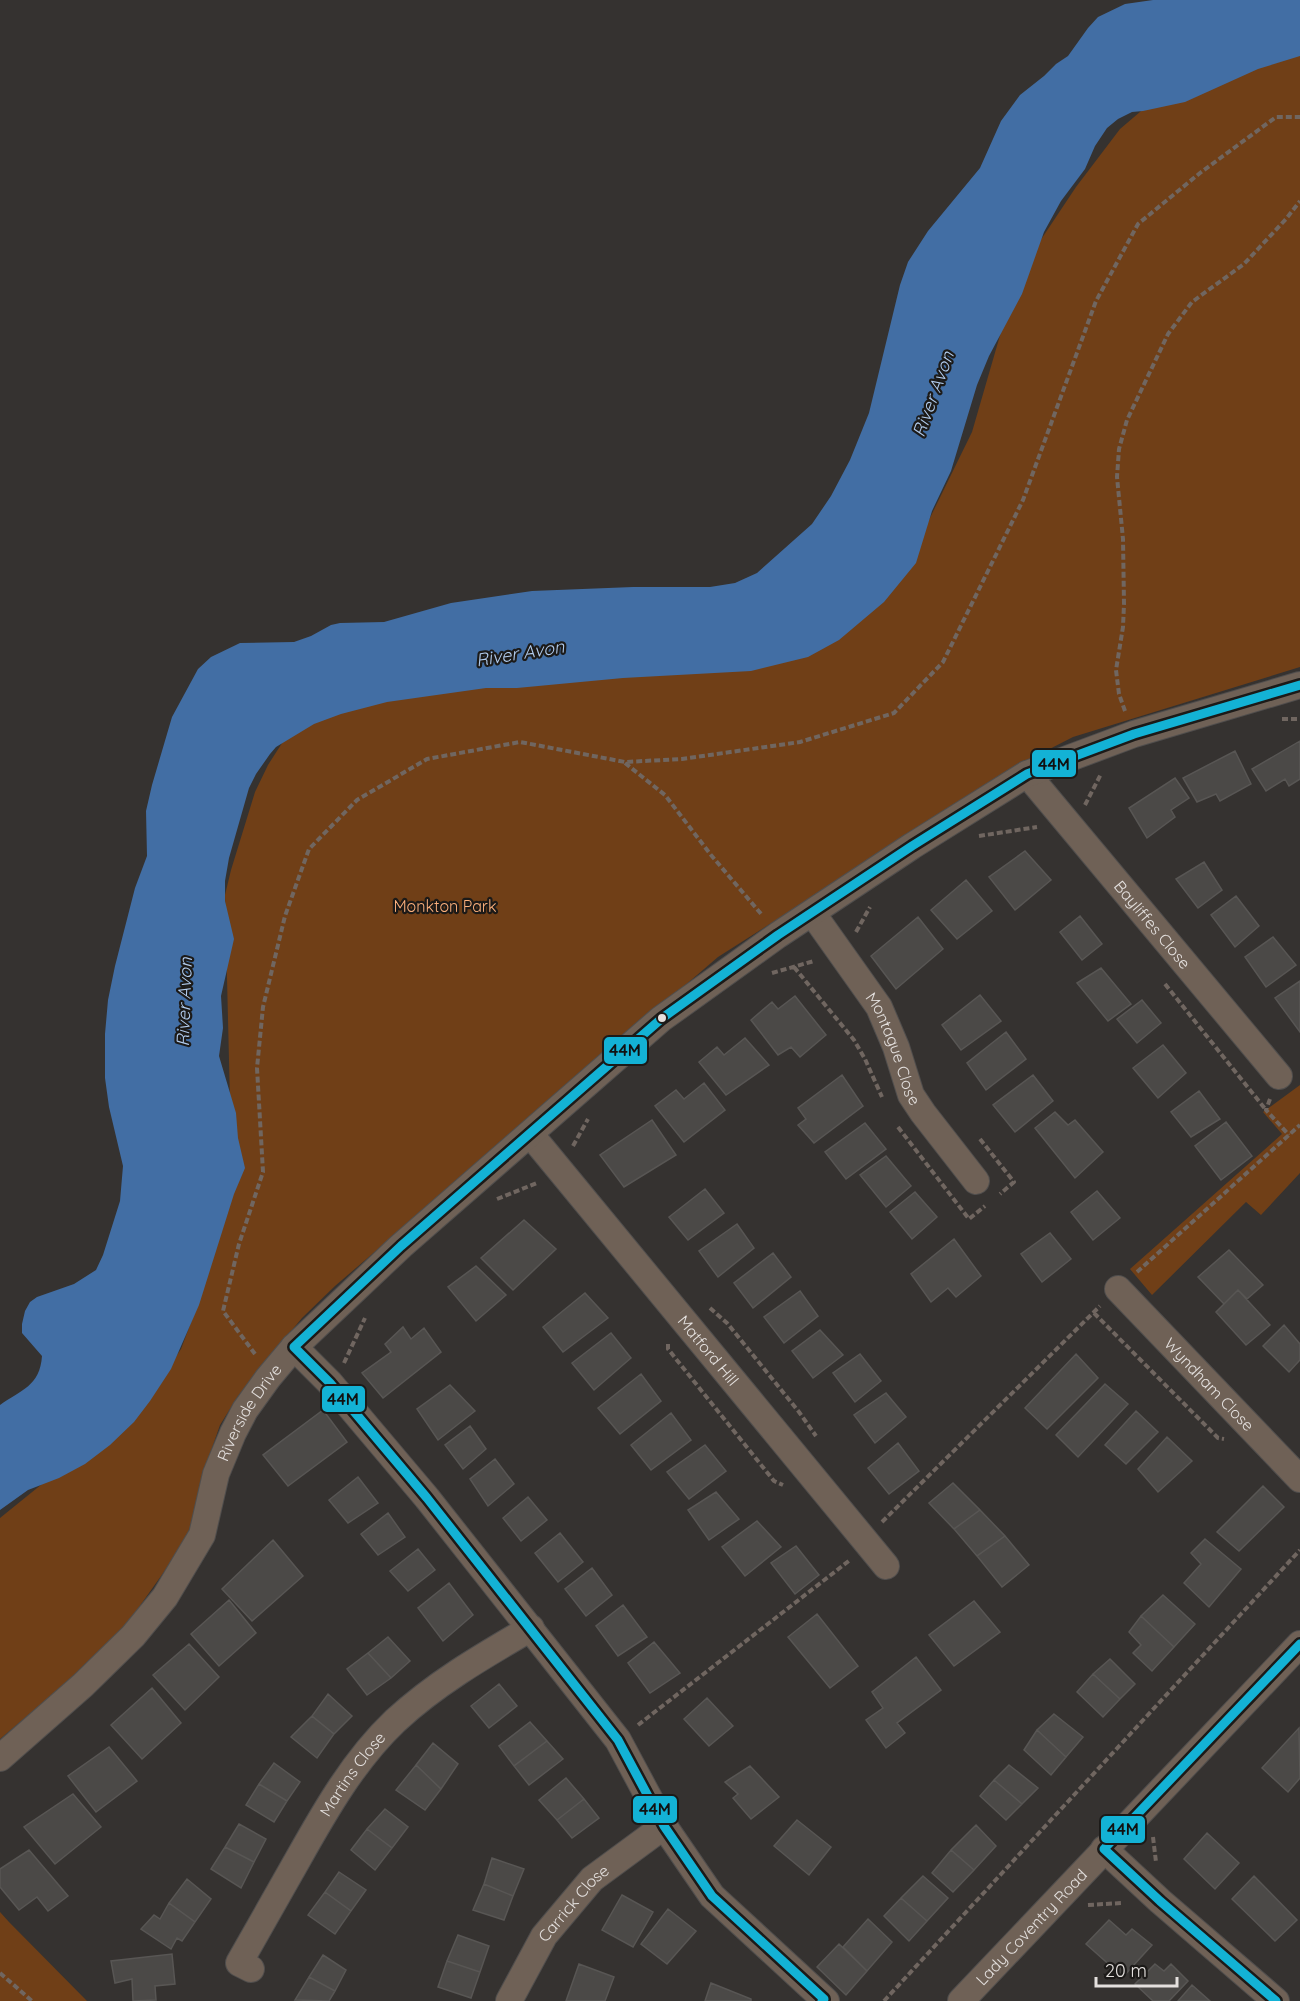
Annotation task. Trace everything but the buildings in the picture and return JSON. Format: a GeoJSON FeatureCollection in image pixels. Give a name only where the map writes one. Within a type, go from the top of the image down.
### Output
{"type":"FeatureCollection","features":[{"type":"Feature","properties":{"kind":"street","name":"Riverside Drive"},"geometry":{"type":"LineString","coordinates":[[0,1758],[83,1685],[133,1636],[165,1597],[202,1535],[216,1474],[233,1433],[245,1410],[273,1371],[294,1347],[401,1246],[531,1135],[661,1019],[778,935],[813,914],[912,846],[1027,774],[1134,735],[1300,685]]}},
{"type":"Feature","properties":{"kind":"street","name":"Bayliffes Close"},"geometry":{"type":"LineString","coordinates":[[1027,774],[1279,1076]]}},
{"type":"Feature","properties":{"kind":"street","name":"Montague Close"},"geometry":{"type":"LineString","coordinates":[[813,914],[879,1008],[896,1047],[911,1095],[976,1181]]}},
{"type":"Feature","properties":{"kind":"street","name":"Matford Hill"},"geometry":{"type":"LineString","coordinates":[[531,1135],[886,1566]]}},
{"type":"Feature","properties":{"kind":"street","name":"Wyndham Close"},"geometry":{"type":"LineString","coordinates":[[1118,1289],[1300,1479]]}},
{"type":"Feature","properties":{"kind":"street"},"geometry":{"type":"LineString","coordinates":[[294,1347],[330,1383],[427,1498],[618,1740],[664,1826],[712,1896],[824,2000]]}},
{"type":"Feature","properties":{"kind":"street","name":"Martins Close"},"geometry":{"type":"LineString","coordinates":[[239,1963],[327,1808],[375,1743],[394,1722],[429,1692],[462,1669],[531,1628]]}},
{"type":"Feature","properties":{"kind":"street","name":"Lady Coventry Road"},"geometry":{"type":"LineString","coordinates":[[961,2001],[1300,1644]]}},
{"type":"Feature","properties":{"kind":"street","name":"Carrick Close"},"geometry":{"type":"LineString","coordinates":[[509,2001],[544,1935],[592,1879],[664,1826]]}},
{"type":"Feature","properties":{"kind":"street"},"geometry":{"type":"LineString","coordinates":[[1104,1849],[1160,1901],[1276,2001]]}},
{"type":"Feature","properties":{"kind":"path"},"geometry":{"type":"LineString","coordinates":[[273,1371],[256,1356],[223,1311],[239,1244],[263,1172],[257,1068],[263,1007],[285,916],[309,849],[357,800],[427,759],[520,742],[625,762],[682,759],[800,742],[894,713],[943,662],[1023,500],[1096,301],[1138,224],[1200,172],[1276,117],[1300,117]]}},
{"type":"Feature","properties":{"kind":"path"},"geometry":{"type":"LineString","coordinates":[[1134,735],[1119,694],[1116,670],[1124,604],[1123,539],[1117,477],[1119,449],[1127,420],[1168,334],[1192,302],[1244,264],[1300,201]]}},
{"type":"Feature","properties":{"kind":"path"},"geometry":{"type":"LineString","coordinates":[[625,762],[665,795],[711,855],[778,935]]}},
{"type":"Feature","properties":{"kind":"path"},"geometry":{"type":"LineString","coordinates":[[968,838],[1067,822],[1083,808],[1099,776],[1106,770]]}},
{"type":"Feature","properties":{"kind":"path"},"geometry":{"type":"LineString","coordinates":[[763,975],[824,958],[839,951],[850,941],[873,902]]}},
{"type":"Feature","properties":{"kind":"path"},"geometry":{"type":"LineString","coordinates":[[1279,1076],[1266,1110],[1289,1135]]}},
{"type":"Feature","properties":{"kind":"path"},"geometry":{"type":"LineString","coordinates":[[495,1199],[523,1190],[559,1168],[568,1157],[589,1117]]}},
{"type":"Feature","properties":{"kind":"path"},"geometry":{"type":"LineString","coordinates":[[618,1740],[849,1562],[866,1542],[1118,1289],[1300,1125]]}},
{"type":"Feature","properties":{"kind":"path"},"geometry":{"type":"LineString","coordinates":[[330,1383],[345,1362],[368,1311]]}},
{"type":"Feature","properties":{"kind":"path"},"geometry":{"type":"LineString","coordinates":[[884,2001],[1300,1550]]}},
{"type":"Feature","properties":{"kind":"path"},"geometry":{"type":"LineString","coordinates":[[1051,1907],[1160,1901],[1150,1801]]}},
{"type":"Feature","properties":{"kind":"path"},"geometry":{"type":"LineString","coordinates":[[0,1973],[32,2001]]}},
{"type":"Feature","properties":{"kind":"green space","name":"Monkton Park"},"geometry":{"type":"Polygon","coordinates":[[[1300,30],[1300,667],[1073,737],[1030,759],[718,957],[335,1286],[302,1318],[238,1396],[220,1425],[204,1471],[195,1515],[183,1545],[127,1624],[84,1668],[0,1739],[0,1518],[115,1425],[167,1370],[181,1349],[196,1309],[230,1102],[225,895],[255,792],[284,740],[330,708],[901,577],[972,432],[1012,294],[1038,244],[1076,187],[1120,129],[1154,100],[1300,30]]]}},
{"type":"Feature","properties":{"kind":"green space"},"geometry":{"type":"Polygon","coordinates":[[[1300,1085],[1300,1173],[1261,1215],[1246,1202],[1152,1295],[1130,1269],[1282,1134],[1263,1112],[1300,1085]]]}},
{"type":"Feature","properties":{"kind":"green space"},"geometry":{"type":"Polygon","coordinates":[[[0,1912],[9,1922],[87,2001],[0,2001],[0,1912]]]}},
{"type":"Feature","properties":{"kind":"water","name":"River Avon"},"geometry":{"type":"Polygon","coordinates":[[[1153,0],[1300,0],[1300,56],[1258,69],[1185,102],[1132,112],[1107,128],[1095,146],[1085,169],[1061,201],[1044,232],[1022,294],[989,356],[977,385],[951,471],[932,511],[916,563],[884,602],[839,640],[808,657],[751,671],[623,678],[517,688],[486,688],[387,702],[314,724],[276,747],[270,754],[249,788],[229,858],[225,881],[225,901],[234,939],[221,996],[223,1028],[219,1056],[236,1113],[238,1138],[245,1168],[234,1194],[199,1305],[171,1369],[134,1422],[110,1445],[85,1464],[59,1478],[28,1490],[0,1510],[0,1405],[33,1381],[38,1374],[42,1356],[22,1333],[25,1311],[30,1302],[37,1297],[74,1284],[96,1270],[120,1201],[123,1166],[109,1107],[105,1078],[108,1000],[135,888],[147,856],[146,811],[152,785],[172,717],[198,669],[211,657],[240,643],[294,642],[331,625],[384,622],[451,603],[532,591],[710,587],[735,583],[757,573],[812,524],[831,496],[850,460],[869,413],[900,285],[908,262],[928,231],[980,168],[1001,121],[1020,95],[1068,56],[1098,17],[1125,4],[1153,0]]]}},
{"type":"Feature","properties":{"kind":"transit line","name":"44M"},"geometry":{"type":"LineString","coordinates":[[822,2001],[824,1999],[712,1896],[664,1826],[618,1740],[427,1498],[330,1383],[294,1347],[401,1246],[661,1019],[778,935],[912,846],[1027,774],[1134,734],[1300,685]]}},
{"type":"Feature","properties":{"kind":"transit line","name":"44M"},"geometry":{"type":"LineString","coordinates":[[1276,2001],[1160,1901],[1104,1849],[1300,1644]]}}]}
